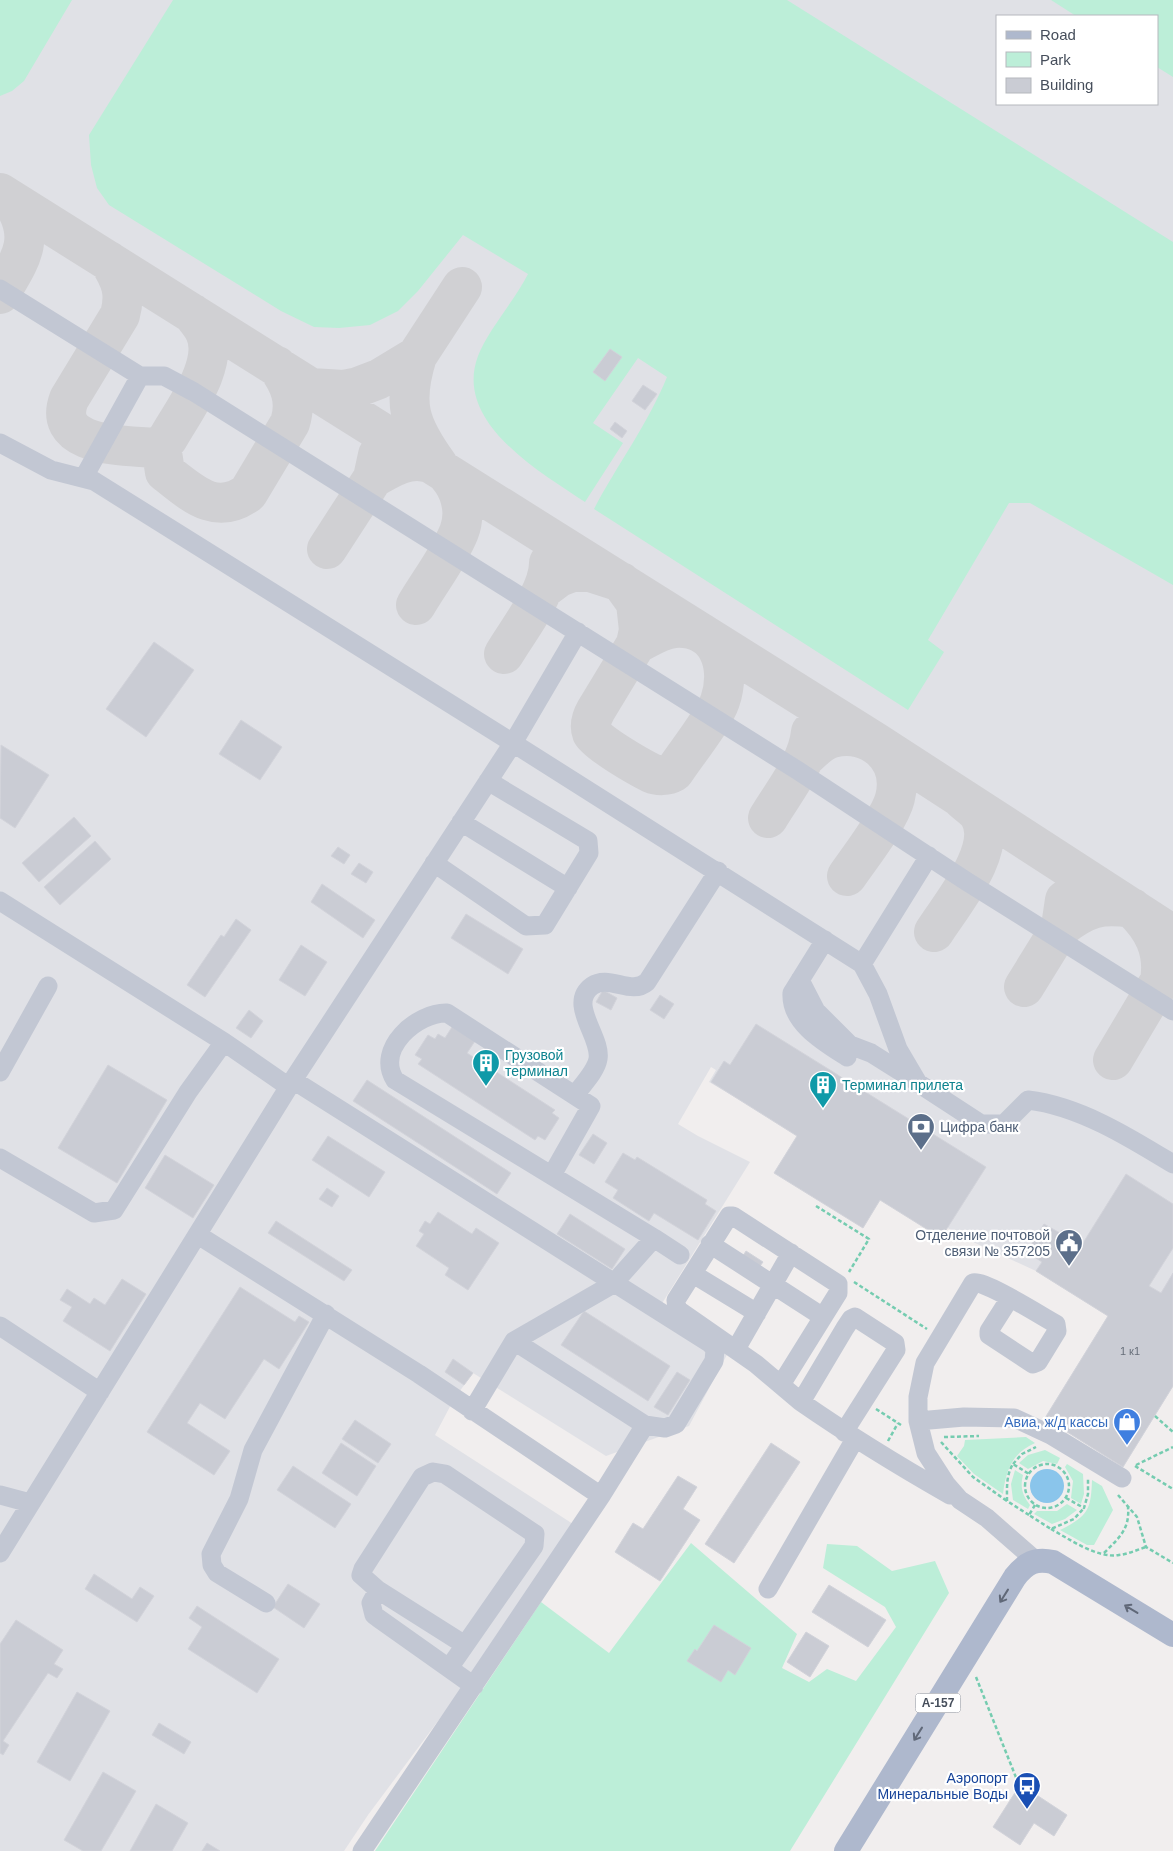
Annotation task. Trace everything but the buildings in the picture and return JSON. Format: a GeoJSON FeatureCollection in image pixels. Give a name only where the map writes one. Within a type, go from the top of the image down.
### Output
{"type":"FeatureCollection","features":[{"type":"Feature","properties":{"kind":"main road"},"geometry":{"type":"LineString","coordinates":[[1036,1560],[1053,1562],[1173,1634]]}},
{"type":"Feature","properties":{"kind":"main road","name":"А-157"},"geometry":{"type":"LineString","coordinates":[[846,1851],[1015,1577],[1027,1564],[1036,1560]]}},
{"type":"Feature","properties":{"kind":"lane"},"geometry":{"type":"LineString","coordinates":[[0,289],[140,376],[164,376],[194,392],[797,770],[1173,1012]]}},
{"type":"Feature","properties":{"kind":"lane"},"geometry":{"type":"LineString","coordinates":[[84,477],[140,376]]}},
{"type":"Feature","properties":{"kind":"lane"},"geometry":{"type":"LineString","coordinates":[[0,443],[51,470],[94,481],[718,871],[862,964],[878,994],[898,1049],[918,1083]]}},
{"type":"Feature","properties":{"kind":"lane"},"geometry":{"type":"LineString","coordinates":[[0,1553],[291,1083],[513,743],[578,632]]}},
{"type":"Feature","properties":{"kind":"lane"},"geometry":{"type":"LineString","coordinates":[[434,863],[526,926],[545,925],[589,853],[588,841],[488,781]]}},
{"type":"Feature","properties":{"kind":"lane"},"geometry":{"type":"LineString","coordinates":[[461,822],[568,888]]}},
{"type":"Feature","properties":{"kind":"lane"},"geometry":{"type":"LineString","coordinates":[[862,964],[929,856]]}},
{"type":"Feature","properties":{"kind":"lane"},"geometry":{"type":"LineString","coordinates":[[575,1095],[598,1060],[598,1052],[583,1006],[586,992],[592,986],[603,982],[636,988],[642,986],[650,978],[718,871]]}},
{"type":"Feature","properties":{"kind":"lane"},"geometry":{"type":"LineString","coordinates":[[0,901],[711,1344],[715,1350],[737,1360],[756,1364]]}},
{"type":"Feature","properties":{"kind":"lane"},"geometry":{"type":"LineString","coordinates":[[825,940],[792,994],[794,1012],[823,1042],[847,1057]]}},
{"type":"Feature","properties":{"kind":"lane"},"geometry":{"type":"LineString","coordinates":[[800,980],[816,1011],[850,1045],[871,1053],[981,1124],[1004,1124],[1028,1100],[1053,1103],[1116,1132],[1173,1164]]}},
{"type":"Feature","properties":{"kind":"lane"},"geometry":{"type":"LineString","coordinates":[[0,1071],[48,986]]}},
{"type":"Feature","properties":{"kind":"lane"},"geometry":{"type":"LineString","coordinates":[[552,1175],[591,1106],[447,1013],[436,1014],[406,1028],[389,1058],[391,1074],[402,1085],[680,1255]]}},
{"type":"Feature","properties":{"kind":"lane"},"geometry":{"type":"LineString","coordinates":[[0,1158],[94,1213],[114,1210],[188,1092],[224,1042]]}},
{"type":"Feature","properties":{"kind":"lane"},"geometry":{"type":"LineString","coordinates":[[782,1383],[838,1293],[838,1284],[733,1216],[725,1220],[710,1244],[676,1300],[677,1308],[782,1383],[801,1402],[880,1455],[960,1500],[987,1518],[1036,1560]]}},
{"type":"Feature","properties":{"kind":"lane"},"geometry":{"type":"LineString","coordinates":[[198,1235],[326,1314],[601,1496]]}},
{"type":"Feature","properties":{"kind":"lane"},"geometry":{"type":"LineString","coordinates":[[472,1411],[514,1341],[613,1284],[654,1238]]}},
{"type":"Feature","properties":{"kind":"lane"},"geometry":{"type":"LineString","coordinates":[[710,1244],[823,1317]]}},
{"type":"Feature","properties":{"kind":"lane"},"geometry":{"type":"LineString","coordinates":[[736,1349],[791,1253]]}},
{"type":"Feature","properties":{"kind":"lane"},"geometry":{"type":"LineString","coordinates":[[692,1274],[757,1313]]}},
{"type":"Feature","properties":{"kind":"lane"},"geometry":{"type":"LineString","coordinates":[[960,1500],[946,1484],[926,1453],[913,1424],[920,1379],[925,1364],[939,1337],[973,1283],[981,1283],[1010,1298]]}},
{"type":"Feature","properties":{"kind":"lane"},"geometry":{"type":"LineString","coordinates":[[266,1603],[217,1573],[212,1566],[211,1554],[239,1499],[253,1450],[326,1314]]}},
{"type":"Feature","properties":{"kind":"lane"},"geometry":{"type":"LineString","coordinates":[[768,1589],[850,1435],[864,1402],[894,1356],[896,1346],[867,1324],[855,1317],[850,1319],[801,1402]]}},
{"type":"Feature","properties":{"kind":"lane"},"geometry":{"type":"LineString","coordinates":[[0,1326],[100,1392]]}},
{"type":"Feature","properties":{"kind":"lane"},"geometry":{"type":"LineString","coordinates":[[514,1341],[645,1425],[665,1428],[676,1424],[714,1361],[715,1350]]}},
{"type":"Feature","properties":{"kind":"lane"},"geometry":{"type":"LineString","coordinates":[[913,1424],[964,1417],[1014,1418],[1051,1435],[1117,1483]]}},
{"type":"Feature","properties":{"kind":"lane"},"geometry":{"type":"LineString","coordinates":[[362,1851],[601,1496],[645,1425]]}},
{"type":"Feature","properties":{"kind":"lane"},"geometry":{"type":"LineString","coordinates":[[449,1668],[465,1646],[534,1546],[536,1537],[535,1534],[444,1474],[433,1472],[422,1477],[362,1569],[361,1575],[364,1580],[378,1590],[465,1646]]}},
{"type":"Feature","properties":{"kind":"lane"},"geometry":{"type":"LineString","coordinates":[[0,1495],[30,1503]]}},
{"type":"Feature","properties":{"kind":"lane"},"geometry":{"type":"LineString","coordinates":[[378,1590],[371,1604],[374,1615],[474,1686]]}},
{"type":"Feature","properties":{"kind":"path"},"geometry":{"type":"LineString","coordinates":[[816,1206],[870,1239],[846,1276]]}},
{"type":"Feature","properties":{"kind":"path"},"geometry":{"type":"LineString","coordinates":[[854,1282],[939,1337]]}},
{"type":"Feature","properties":{"kind":"path"},"geometry":{"type":"LineString","coordinates":[[864,1402],[898,1423],[913,1424]]}},
{"type":"Feature","properties":{"kind":"path"},"geometry":{"type":"LineString","coordinates":[[1155,1416],[1173,1432]]}},
{"type":"Feature","properties":{"kind":"path"},"geometry":{"type":"LineString","coordinates":[[884,1448],[898,1423]]}},
{"type":"Feature","properties":{"kind":"path"},"geometry":{"type":"LineString","coordinates":[[985,1435],[938,1437],[973,1478],[1051,1529],[1089,1550],[1118,1556],[1146,1547]]}},
{"type":"Feature","properties":{"kind":"path"},"geometry":{"type":"LineString","coordinates":[[1007,1501],[1009,1470],[1022,1454],[1042,1446],[1035,1442]]}},
{"type":"Feature","properties":{"kind":"path"},"geometry":{"type":"LineString","coordinates":[[1173,1446],[1135,1466],[1173,1489]]}},
{"type":"Feature","properties":{"kind":"path"},"geometry":{"type":"LineString","coordinates":[[1059,1468],[1064,1460]]}},
{"type":"Feature","properties":{"kind":"path"},"geometry":{"type":"LineString","coordinates":[[1013,1464],[1029,1474]]}},
{"type":"Feature","properties":{"kind":"path"},"geometry":{"type":"LineString","coordinates":[[1044,1464],[1059,1468],[1068,1480],[1066,1498],[1052,1508],[1035,1505],[1027,1497],[1025,1490],[1029,1474],[1037,1466],[1044,1464]]}},
{"type":"Feature","properties":{"kind":"path"},"geometry":{"type":"LineString","coordinates":[[1051,1529],[1074,1519],[1084,1508],[1088,1494],[1088,1475],[1097,1479]]}},
{"type":"Feature","properties":{"kind":"path"},"geometry":{"type":"LineString","coordinates":[[1117,1483],[1128,1506],[1137,1517],[1146,1547],[1173,1563]]}},
{"type":"Feature","properties":{"kind":"path"},"geometry":{"type":"LineString","coordinates":[[1066,1498],[1084,1508]]}},
{"type":"Feature","properties":{"kind":"path"},"geometry":{"type":"LineString","coordinates":[[1029,1515],[1035,1505]]}},
{"type":"Feature","properties":{"kind":"path"},"geometry":{"type":"LineString","coordinates":[[1104,1553],[1118,1540],[1130,1521],[1128,1506]]}},
{"type":"Feature","properties":{"kind":"path"},"geometry":{"type":"LineString","coordinates":[[967,1655],[1021,1790]]}},
{"type":"Feature","properties":{"kind":"shaded area"},"geometry":{"type":"Polygon","coordinates":[[[0,0],[1173,0],[1173,1386],[1123,1467],[1045,1418],[1108,1316],[1036,1271],[960,1236],[905,1200],[852,1108],[863,1089],[837,1074],[808,1140],[709,1082],[716,1070],[711,1067],[678,1124],[750,1162],[661,1305],[730,1349],[689,1426],[606,1456],[473,1373],[454,1399],[435,1435],[573,1524],[467,1682],[368,1815],[344,1851],[0,1851],[0,0]]]}},
{"type":"Feature","properties":{"kind":"green space"},"geometry":{"type":"Polygon","coordinates":[[[0,0],[72,0],[24,81],[12,91],[0,96],[0,0]]]}},
{"type":"Feature","properties":{"kind":"green space"},"geometry":{"type":"Polygon","coordinates":[[[173,0],[787,0],[1173,242],[1173,585],[1030,503],[1009,503],[928,640],[944,652],[908,710],[594,509],[642,428],[667,377],[638,358],[593,423],[623,443],[585,502],[546,476],[505,443],[489,423],[478,402],[474,380],[478,356],[482,346],[528,274],[463,235],[418,291],[398,311],[370,325],[339,328],[314,327],[281,311],[109,205],[97,188],[91,165],[89,135],[173,0]]]}},
{"type":"Feature","properties":{"kind":"green space"},"geometry":{"type":"Polygon","coordinates":[[[1051,0],[1173,0],[1173,77],[1158,68],[1158,15],[1074,15],[1051,0]]]}},
{"type":"Feature","properties":{"kind":"green space"},"geometry":{"type":"Polygon","coordinates":[[[1026,1437],[1035,1443],[1021,1452],[1011,1463],[1003,1494],[974,1474],[957,1456],[964,1446],[965,1440],[1026,1437]]]}},
{"type":"Feature","properties":{"kind":"green space"},"geometry":{"type":"Polygon","coordinates":[[[1045,1450],[1060,1458],[1057,1464],[1043,1461],[1028,1469],[1019,1463],[1028,1455],[1045,1450]]]}},
{"type":"Feature","properties":{"kind":"green space"},"geometry":{"type":"Polygon","coordinates":[[[1067,1464],[1083,1474],[1084,1494],[1081,1504],[1071,1498],[1073,1481],[1065,1467],[1067,1464]]]}},
{"type":"Feature","properties":{"kind":"green space"},"geometry":{"type":"Polygon","coordinates":[[[1015,1470],[1023,1475],[1023,1494],[1030,1505],[1028,1509],[1013,1500],[1011,1484],[1015,1470]]]}},
{"type":"Feature","properties":{"kind":"green space"},"geometry":{"type":"Polygon","coordinates":[[[1092,1480],[1102,1486],[1113,1510],[1094,1545],[1087,1545],[1060,1530],[1077,1520],[1086,1511],[1091,1498],[1092,1480]]]}},
{"type":"Feature","properties":{"kind":"green space"},"geometry":{"type":"Polygon","coordinates":[[[1067,1504],[1077,1510],[1065,1519],[1052,1524],[1034,1514],[1037,1511],[1057,1511],[1067,1504]]]}},
{"type":"Feature","properties":{"kind":"green space"},"geometry":{"type":"Polygon","coordinates":[[[691,1543],[797,1634],[782,1668],[809,1682],[827,1669],[856,1681],[896,1627],[885,1607],[823,1568],[827,1544],[857,1546],[892,1571],[935,1561],[949,1593],[790,1851],[375,1851],[541,1602],[609,1653],[691,1543]]]}},
{"type":"Feature","properties":{"kind":"water"},"geometry":{"type":"Polygon","coordinates":[[[1047,1469],[1054,1470],[1059,1474],[1063,1479],[1063,1493],[1059,1498],[1054,1502],[1047,1503],[1040,1502],[1035,1498],[1031,1493],[1030,1486],[1031,1479],[1035,1474],[1040,1470],[1047,1469]]]}},
{"type":"Feature","properties":{"kind":"taxiway"},"geometry":{"type":"LineString","coordinates":[[0,193],[875,742],[1173,935]]}},
{"type":"Feature","properties":{"kind":"taxiway"},"geometry":{"type":"LineString","coordinates":[[0,294],[14,270],[23,249],[23,227],[12,201]]}},
{"type":"Feature","properties":{"kind":"taxiway"},"geometry":{"type":"LineString","coordinates":[[109,261],[117,274],[121,287],[122,307],[120,315],[69,399],[66,415],[70,426],[80,435],[108,444],[153,448],[161,446],[168,438],[198,387],[208,358],[205,332],[192,313]]}},
{"type":"Feature","properties":{"kind":"taxiway"},"geometry":{"type":"LineString","coordinates":[[311,388],[343,390],[358,387],[379,379],[417,356],[462,287]]}},
{"type":"Feature","properties":{"kind":"taxiway"},"geometry":{"type":"LineString","coordinates":[[417,356],[410,388],[409,401],[411,413],[420,438],[438,465]]}},
{"type":"Feature","properties":{"kind":"taxiway"},"geometry":{"type":"LineString","coordinates":[[161,446],[165,472],[194,494],[214,502],[225,503],[236,500],[248,493],[290,423],[292,415],[293,407],[289,386],[277,366]]}},
{"type":"Feature","properties":{"kind":"taxiway"},"geometry":{"type":"LineString","coordinates":[[327,549],[373,478],[378,455]]}},
{"type":"Feature","properties":{"kind":"taxiway"},"geometry":{"type":"LineString","coordinates":[[373,478],[399,464],[422,461],[434,465],[444,472],[453,482],[459,493],[462,506],[459,532],[445,560],[416,605]]}},
{"type":"Feature","properties":{"kind":"taxiway"},"geometry":{"type":"LineString","coordinates":[[504,654],[544,586],[549,563]]}},
{"type":"Feature","properties":{"kind":"taxiway"},"geometry":{"type":"LineString","coordinates":[[543,589],[559,577],[572,572],[590,572],[621,582],[636,603],[639,630],[636,644],[595,713],[591,721],[591,730],[602,743],[637,766],[654,774],[668,774],[674,772],[717,709],[723,688],[724,674],[722,662],[718,650],[711,641],[702,633],[690,629],[675,628],[665,630],[636,644]]}},
{"type":"Feature","properties":{"kind":"taxiway"},"geometry":{"type":"LineString","coordinates":[[768,818],[800,766],[811,732]]}},
{"type":"Feature","properties":{"kind":"taxiway"},"geometry":{"type":"LineString","coordinates":[[804,758],[824,741],[846,736],[871,742],[882,749],[895,770],[897,784],[892,807],[867,849],[847,876]]}},
{"type":"Feature","properties":{"kind":"taxiway"},"geometry":{"type":"LineString","coordinates":[[934,932],[971,876],[983,843],[984,828],[979,815],[962,799]]}},
{"type":"Feature","properties":{"kind":"taxiway"},"geometry":{"type":"LineString","coordinates":[[1024,987],[1061,927],[1065,900]]}},
{"type":"Feature","properties":{"kind":"taxiway"},"geometry":{"type":"LineString","coordinates":[[1061,927],[1078,915],[1094,908],[1111,906],[1132,908],[1146,923],[1156,940],[1161,959],[1160,981],[1113,1060]]}},
{"type":"Feature","properties":{"kind":"place","name":"Грузовой терминал"},"geometry":{"type":"Point","coordinates":[486,1087]}},
{"type":"Feature","properties":{"kind":"place","name":"Терминал прилета"},"geometry":{"type":"Point","coordinates":[823,1109]}},
{"type":"Feature","properties":{"kind":"place","name":"Цифра банк"},"geometry":{"type":"Point","coordinates":[921,1151]}},
{"type":"Feature","properties":{"kind":"place","name":"Отделение почтовой связи № 357205"},"geometry":{"type":"Point","coordinates":[1069,1267]}},
{"type":"Feature","properties":{"kind":"place","name":"Авиа, ж/д кассы"},"geometry":{"type":"Point","coordinates":[1127,1446]}},
{"type":"Feature","properties":{"kind":"place","name":"Аэропорт Минеральные Воды"},"geometry":{"type":"Point","coordinates":[1027,1810]}}]}
